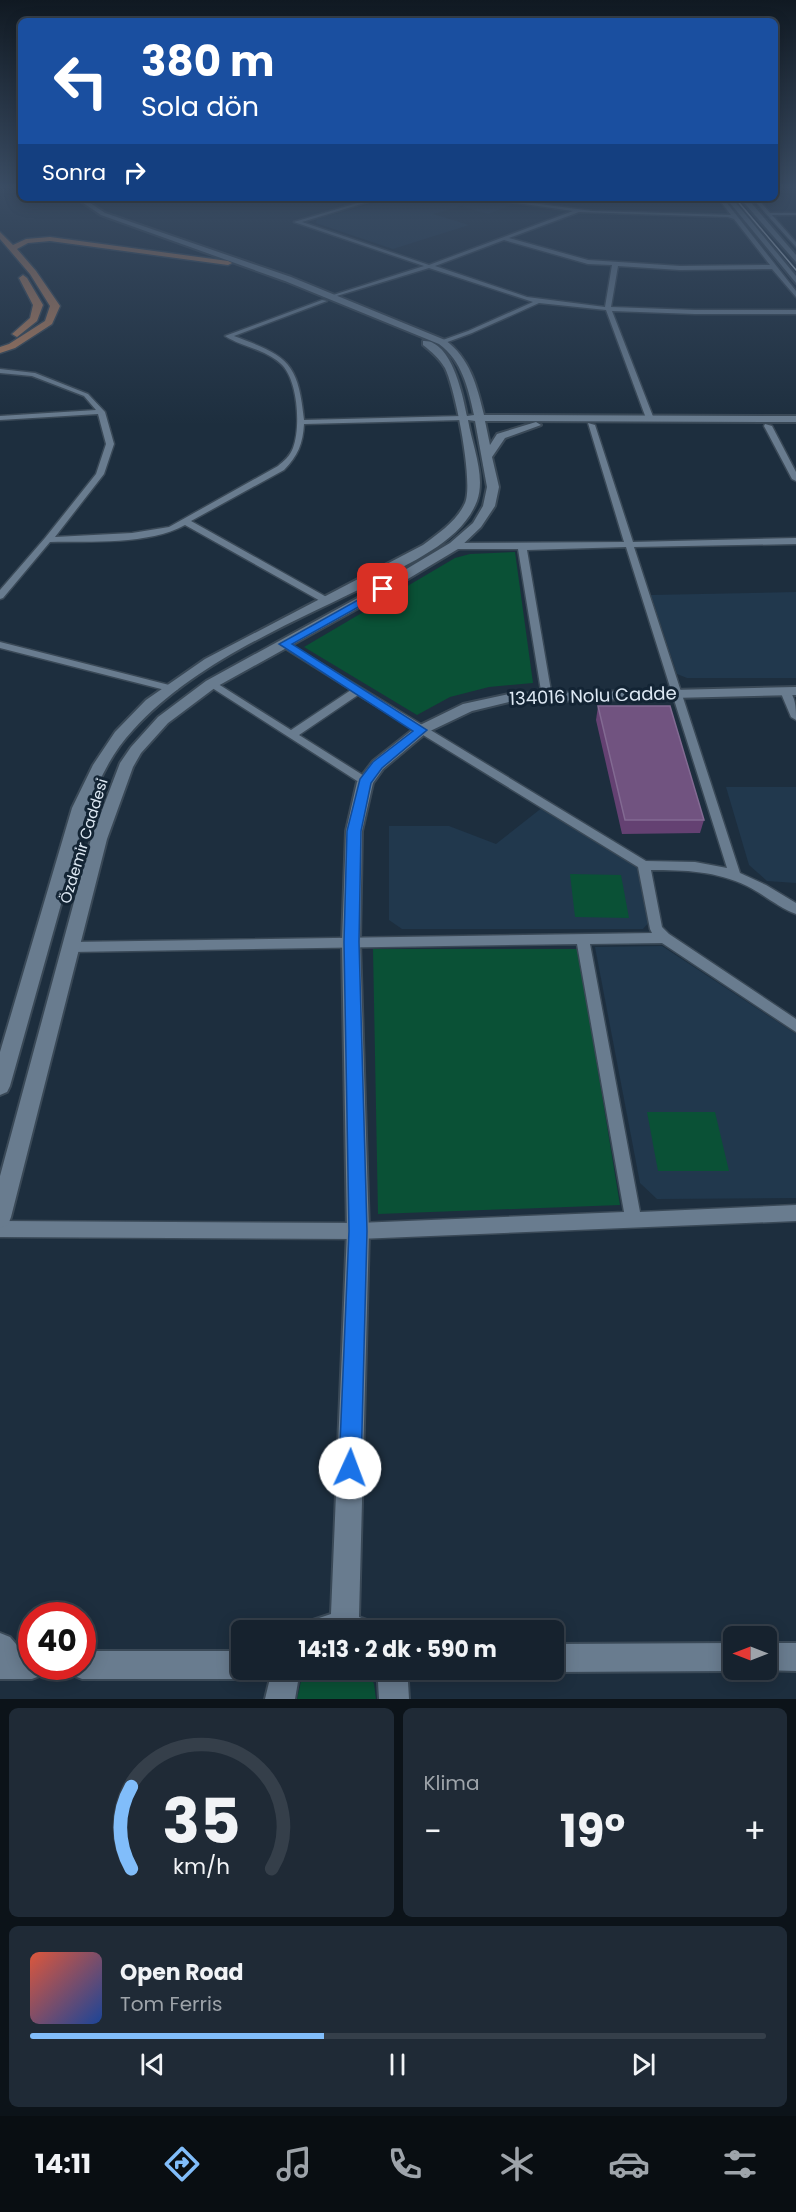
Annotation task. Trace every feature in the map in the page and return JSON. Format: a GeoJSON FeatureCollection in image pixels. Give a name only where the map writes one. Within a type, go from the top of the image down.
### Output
{"type":"FeatureCollection","features":[{"type":"Feature","properties":{"kind":"main road"},"geometry":{"type":"LineString","coordinates":[[0,343],[21,331],[34,319],[38,304],[14,266]]}},
{"type":"Feature","properties":{"kind":"main road"},"geometry":{"type":"LineString","coordinates":[[0,350],[12,346],[49,322],[55,306],[26,266]]}},
{"type":"Feature","properties":{"kind":"main road","name":"Özdemir Caddesi"},"geometry":{"type":"LineString","coordinates":[[0,1086],[80,808],[94,774],[129,726],[173,689],[211,663],[421,551],[458,521],[471,502],[474,486],[453,372],[444,358],[419,339],[328,299],[237,266]]}},
{"type":"Feature","properties":{"kind":"main road","name":"Özdemir Caddesi"},"geometry":{"type":"LineString","coordinates":[[0,1218],[99,839],[125,767],[136,750],[157,726],[211,684],[430,562],[454,546],[477,525],[489,506],[494,487],[480,422],[480,400],[462,361],[454,351],[442,342],[241,266]]}},
{"type":"Feature","properties":{"kind":"main road"},"geometry":{"type":"LineString","coordinates":[[784,266],[796,281]]}},
{"type":"Feature","properties":{"kind":"main road"},"geometry":{"type":"LineString","coordinates":[[495,408],[532,422],[591,425],[796,426]]}},
{"type":"Feature","properties":{"kind":"main road"},"geometry":{"type":"LineString","coordinates":[[462,422],[796,419]]}},
{"type":"Feature","properties":{"kind":"main road"},"geometry":{"type":"LineString","coordinates":[[488,455],[501,435],[532,422]]}},
{"type":"Feature","properties":{"kind":"main road","name":"134016 Nolu Cadde"},"geometry":{"type":"LineString","coordinates":[[341,1620],[358,1231],[351,942],[354,831],[365,782],[378,765],[421,730],[468,707],[509,698],[790,691]]}},
{"type":"Feature","properties":{"kind":"main road"},"geometry":{"type":"LineString","coordinates":[[564,1658],[723,1657]]}},
{"type":"Feature","properties":{"kind":"main road"},"geometry":{"type":"LineString","coordinates":[[777,1657],[796,1657]]}},
{"type":"Feature","properties":{"kind":"main road"},"geometry":{"type":"LineString","coordinates":[[96,1665],[231,1665]]}},
{"type":"Feature","properties":{"kind":"main road"},"geometry":{"type":"LineString","coordinates":[[280,1699],[284,1680]]}},
{"type":"Feature","properties":{"kind":"main road"},"geometry":{"type":"LineString","coordinates":[[392,1680],[394,1699]]}},
{"type":"Feature","properties":{"kind":"street"},"geometry":{"type":"LineString","coordinates":[[48,540],[154,534],[186,522],[281,468],[293,457],[298,446],[302,422],[294,374],[275,355],[228,336],[328,299],[430,266]]}},
{"type":"Feature","properties":{"kind":"street"},"geometry":{"type":"LineString","coordinates":[[432,266],[526,299],[538,301],[608,308],[726,313],[796,312]]}},
{"type":"Feature","properties":{"kind":"street"},"geometry":{"type":"LineString","coordinates":[[615,266],[608,308],[650,419]]}},
{"type":"Feature","properties":{"kind":"street"},"geometry":{"type":"LineString","coordinates":[[652,266],[774,267],[796,295]]}},
{"type":"Feature","properties":{"kind":"street"},"geometry":{"type":"LineString","coordinates":[[442,342],[470,332],[538,301]]}},
{"type":"Feature","properties":{"kind":"street"},"geometry":{"type":"LineString","coordinates":[[0,370],[33,374],[86,395],[100,412],[110,444],[100,474],[0,596]]}},
{"type":"Feature","properties":{"kind":"street"},"geometry":{"type":"LineString","coordinates":[[0,418],[100,412]]}},
{"type":"Feature","properties":{"kind":"street"},"geometry":{"type":"LineString","coordinates":[[302,422],[462,422]]}},
{"type":"Feature","properties":{"kind":"street"},"geometry":{"type":"LineString","coordinates":[[591,425],[735,875]]}},
{"type":"Feature","properties":{"kind":"street"},"geometry":{"type":"LineString","coordinates":[[768,426],[796,478]]}},
{"type":"Feature","properties":{"kind":"street"},"geometry":{"type":"LineString","coordinates":[[186,522],[327,602]]}},
{"type":"Feature","properties":{"kind":"street"},"geometry":{"type":"LineString","coordinates":[[454,546],[522,547],[796,541]]}},
{"type":"Feature","properties":{"kind":"street"},"geometry":{"type":"LineString","coordinates":[[522,547],[547,697]]}},
{"type":"Feature","properties":{"kind":"street"},"geometry":{"type":"LineString","coordinates":[[284,644],[644,865],[706,868],[735,875],[796,909]]}},
{"type":"Feature","properties":{"kind":"street"},"geometry":{"type":"LineString","coordinates":[[0,645],[173,689]]}},
{"type":"Feature","properties":{"kind":"street"},"geometry":{"type":"LineString","coordinates":[[211,684],[365,782]]}},
{"type":"Feature","properties":{"kind":"street"},"geometry":{"type":"LineString","coordinates":[[291,735],[358,690]]}},
{"type":"Feature","properties":{"kind":"street"},"geometry":{"type":"LineString","coordinates":[[790,691],[796,717]]}},
{"type":"Feature","properties":{"kind":"street"},"geometry":{"type":"LineString","coordinates":[[644,865],[656,929],[664,938],[796,1026]]}},
{"type":"Feature","properties":{"kind":"street"},"geometry":{"type":"LineString","coordinates":[[70,947],[664,938]]}},
{"type":"Feature","properties":{"kind":"street"},"geometry":{"type":"LineString","coordinates":[[583,940],[633,1219]]}},
{"type":"Feature","properties":{"kind":"street"},"geometry":{"type":"LineString","coordinates":[[0,1229],[358,1231],[796,1213]]}},
{"type":"Feature","properties":{"kind":"shaded area"},"geometry":{"type":"Polygon","coordinates":[[[796,592],[796,678],[687,678],[677,674],[651,595],[796,592]]]}},
{"type":"Feature","properties":{"kind":"shaded area"},"geometry":{"type":"Polygon","coordinates":[[[726,787],[796,787],[796,883],[767,881],[749,865],[726,787]]]}},
{"type":"Feature","properties":{"kind":"shaded area"},"geometry":{"type":"Polygon","coordinates":[[[543,807],[640,866],[651,920],[643,929],[402,929],[389,920],[389,826],[449,826],[496,844],[543,807]]]}},
{"type":"Feature","properties":{"kind":"shaded area"},"geometry":{"type":"Polygon","coordinates":[[[662,946],[796,1034],[796,1198],[657,1199],[640,1183],[595,947],[662,946]]]}},
{"type":"Feature","properties":{"kind":"green space"},"geometry":{"type":"Polygon","coordinates":[[[515,552],[533,683],[489,687],[450,697],[417,715],[304,647],[455,558],[470,554],[515,552]]]}},
{"type":"Feature","properties":{"kind":"green space"},"geometry":{"type":"Polygon","coordinates":[[[570,874],[621,875],[629,918],[575,917],[570,874]]]}},
{"type":"Feature","properties":{"kind":"green space"},"geometry":{"type":"Polygon","coordinates":[[[373,949],[578,949],[620,1205],[378,1214],[373,949]]]}},
{"type":"Feature","properties":{"kind":"green space"},"geometry":{"type":"Polygon","coordinates":[[[647,1112],[715,1112],[729,1171],[658,1171],[647,1112]]]}},
{"type":"Feature","properties":{"kind":"green space"},"geometry":{"type":"Polygon","coordinates":[[[301,1680],[372,1680],[376,1699],[297,1699],[301,1680]]]}},
{"type":"Feature","properties":{"kind":"building"},"geometry":{"type":"Polygon","coordinates":[[[598,706],[670,706],[704,820],[625,820],[598,706]]]}},
{"type":"Feature","properties":{"kind":"tram line"},"geometry":{"type":"LineString","coordinates":[[793,266],[796,270]]}},
{"type":"Feature","properties":{"kind":"route"},"geometry":{"type":"LineString","coordinates":[[350,1468],[358,1231],[351,942],[354,831],[365,782],[378,765],[421,730],[284,644],[383,589]]}}]}
